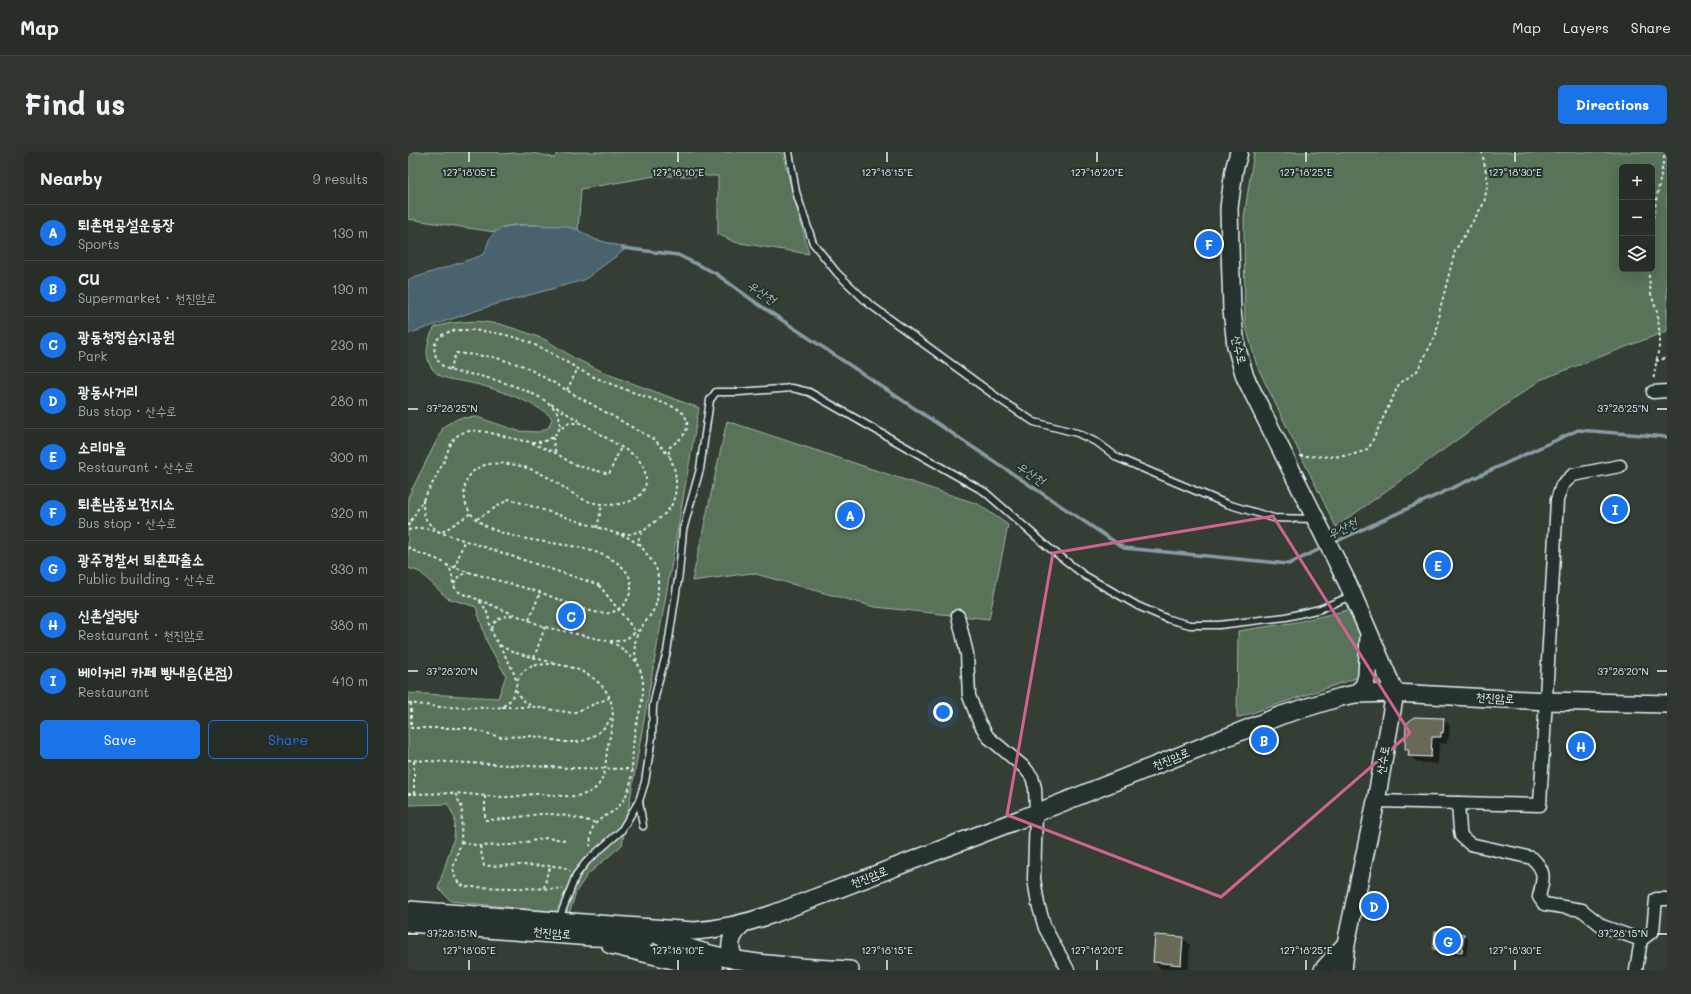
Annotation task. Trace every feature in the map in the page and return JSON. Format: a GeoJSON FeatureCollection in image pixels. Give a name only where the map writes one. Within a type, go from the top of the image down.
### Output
{"type":"FeatureCollection","features":[{"type":"Feature","properties":{"kind":"main road","name":"산수로"},"geometry":{"type":"LineString","coordinates":[[1239,152],[1234,170],[1229,208],[1232,310],[1236,346],[1246,377],[1318,526],[1351,590]]}},
{"type":"Feature","properties":{"kind":"main road"},"geometry":{"type":"LineString","coordinates":[[1351,590],[1395,693]]}},
{"type":"Feature","properties":{"kind":"main road"},"geometry":{"type":"LineString","coordinates":[[1355,694],[1364,686],[1367,676],[1369,630]]}},
{"type":"Feature","properties":{"kind":"main road","name":"산수로"},"geometry":{"type":"LineString","coordinates":[[1343,970],[1346,944],[1376,801],[1395,693]]}},
{"type":"Feature","properties":{"kind":"main road","name":"천진암로"},"geometry":{"type":"LineString","coordinates":[[408,910],[694,931],[741,925],[1036,813],[1312,704],[1355,694],[1395,693],[1547,701],[1667,704]]}},
{"type":"Feature","properties":{"kind":"main road","name":"천진암로"},"geometry":{"type":"LineString","coordinates":[[408,923],[591,937],[663,939],[677,938],[694,931]]}},
{"type":"Feature","properties":{"kind":"main road"},"geometry":{"type":"LineString","coordinates":[[735,960],[731,952],[730,942],[734,933],[741,925]]}},
{"type":"Feature","properties":{"kind":"main road"},"geometry":{"type":"LineString","coordinates":[[642,927],[663,939],[708,955],[776,965],[850,970]]}},
{"type":"Feature","properties":{"kind":"main road"},"geometry":{"type":"LineString","coordinates":[[591,937],[604,944],[714,970]]}},
{"type":"Feature","properties":{"kind":"main road"},"geometry":{"type":"LineString","coordinates":[[1323,970],[1346,944]]}},
{"type":"Feature","properties":{"kind":"main road"},"geometry":{"type":"LineString","coordinates":[[758,970],[776,965]]}},
{"type":"Feature","properties":{"kind":"street"},"geometry":{"type":"LineString","coordinates":[[1653,392],[1667,391]]}},
{"type":"Feature","properties":{"kind":"street"},"geometry":{"type":"LineString","coordinates":[[1376,801],[1540,805],[1547,701],[1556,500],[1562,486],[1573,475],[1620,466]]}},
{"type":"Feature","properties":{"kind":"street"},"geometry":{"type":"LineString","coordinates":[[958,616],[967,654],[969,696],[979,722],[988,737],[1025,768],[1032,777],[1035,788],[1036,813],[1034,879],[1038,904],[1045,928],[1068,970]]}},
{"type":"Feature","properties":{"kind":"street"},"geometry":{"type":"LineString","coordinates":[[1458,803],[1460,830],[1462,836],[1470,844],[1532,858],[1539,864],[1544,875],[1540,897],[1544,904],[1582,910],[1602,926],[1641,940]]}},
{"type":"Feature","properties":{"kind":"street"},"geometry":{"type":"LineString","coordinates":[[1636,970],[1641,940],[1653,931],[1656,899],[1667,899]]}},
{"type":"Feature","properties":{"kind":"lane"},"geometry":{"type":"LineString","coordinates":[[789,152],[796,192],[813,243],[837,273],[868,303],[1005,403],[1034,422],[1077,433],[1098,443],[1118,458],[1227,504],[1274,518],[1318,526]]}},
{"type":"Feature","properties":{"kind":"lane"},"geometry":{"type":"LineString","coordinates":[[559,921],[576,875],[587,861],[621,831],[639,802],[645,782],[652,737],[653,706],[667,652],[679,573],[683,530],[700,469],[710,400],[716,392],[740,392],[792,388],[809,392],[985,492],[1048,548],[1084,575],[1138,606],[1168,619],[1190,625],[1219,625],[1286,617],[1320,609],[1351,590]]}},
{"type":"Feature","properties":{"kind":"lane"},"geometry":{"type":"LineString","coordinates":[[639,802],[643,826]]}},
{"type":"Feature","properties":{"kind":"path"},"geometry":{"type":"LineString","coordinates":[[1284,456],[1346,456],[1361,453],[1369,448],[1399,384],[1417,371],[1436,335],[1439,313],[1455,252],[1484,203],[1488,182],[1482,152]]}},
{"type":"Feature","properties":{"kind":"path"},"geometry":{"type":"LineString","coordinates":[[1655,207],[1665,152]]}},
{"type":"Feature","properties":{"kind":"path"},"geometry":{"type":"LineString","coordinates":[[1648,272],[1651,294],[1658,315],[1660,341],[1651,389],[1653,392]]}},
{"type":"Feature","properties":{"kind":"path"},"geometry":{"type":"LineString","coordinates":[[408,547],[413,551],[446,565],[598,612],[610,613],[624,605],[628,599],[631,584],[623,568],[614,561],[590,549],[516,537],[497,531],[483,524],[471,513],[466,505],[464,488],[470,474],[477,468],[496,463],[512,464],[536,471],[555,481],[576,497],[585,501],[613,504],[631,501],[639,496],[646,483],[644,467],[640,460],[532,393],[496,380],[450,370],[443,366],[437,360],[434,352],[436,343],[441,335],[449,332],[464,330],[480,330],[520,339],[540,346],[578,368],[610,384],[649,396],[682,411],[686,416],[686,431],[681,438],[669,448],[670,458],[676,479],[672,504],[664,516],[645,530],[640,535],[638,540],[651,558],[657,571],[658,596],[654,608],[636,632],[621,641],[608,641]]}},
{"type":"Feature","properties":{"kind":"path"},"geometry":{"type":"LineString","coordinates":[[450,370],[456,353],[493,357],[510,361],[538,373],[653,439],[670,458]]}},
{"type":"Feature","properties":{"kind":"path"},"geometry":{"type":"LineString","coordinates":[[1656,361],[1667,358]]}},
{"type":"Feature","properties":{"kind":"path"},"geometry":{"type":"LineString","coordinates":[[567,390],[578,368]]}},
{"type":"Feature","properties":{"kind":"path"},"geometry":{"type":"LineString","coordinates":[[550,403],[557,411],[560,425],[559,431]]}},
{"type":"Feature","properties":{"kind":"path"},"geometry":{"type":"LineString","coordinates":[[408,526],[441,468],[452,442],[463,432],[480,430],[514,440],[540,442],[553,436],[569,424],[582,423]]}},
{"type":"Feature","properties":{"kind":"path"},"geometry":{"type":"LineString","coordinates":[[553,436],[556,453]]}},
{"type":"Feature","properties":{"kind":"path"},"geometry":{"type":"LineString","coordinates":[[529,442],[556,453],[571,463],[609,474],[621,448]]}},
{"type":"Feature","properties":{"kind":"path"},"geometry":{"type":"LineString","coordinates":[[423,499],[423,512],[426,521],[441,533]]}},
{"type":"Feature","properties":{"kind":"path"},"geometry":{"type":"LineString","coordinates":[[477,519],[509,499],[627,537],[641,546]]}},
{"type":"Feature","properties":{"kind":"path"},"geometry":{"type":"LineString","coordinates":[[597,528],[602,504]]}},
{"type":"Feature","properties":{"kind":"path"},"geometry":{"type":"LineString","coordinates":[[441,533],[471,513]]}},
{"type":"Feature","properties":{"kind":"path"},"geometry":{"type":"LineString","coordinates":[[408,530],[420,528],[441,533],[599,585],[636,632]]}},
{"type":"Feature","properties":{"kind":"path"},"geometry":{"type":"LineString","coordinates":[[618,534],[630,534],[645,530]]}},
{"type":"Feature","properties":{"kind":"path"},"geometry":{"type":"LineString","coordinates":[[455,568],[464,541]]}},
{"type":"Feature","properties":{"kind":"path"},"geometry":{"type":"LineString","coordinates":[[446,565],[452,572],[454,585],[457,590],[546,627],[608,641],[619,646],[637,663]]}},
{"type":"Feature","properties":{"kind":"path"},"geometry":{"type":"LineString","coordinates":[[454,585],[459,576],[469,572]]}},
{"type":"Feature","properties":{"kind":"path"},"geometry":{"type":"LineString","coordinates":[[529,620],[540,593]]}},
{"type":"Feature","properties":{"kind":"path"},"geometry":{"type":"LineString","coordinates":[[477,599],[486,609],[492,630],[513,669],[516,682],[516,690],[511,700],[505,706],[497,708]]}},
{"type":"Feature","properties":{"kind":"path"},"geometry":{"type":"LineString","coordinates":[[492,630],[494,623],[498,619],[505,616],[516,615]]}},
{"type":"Feature","properties":{"kind":"path"},"geometry":{"type":"LineString","coordinates":[[534,658],[546,627]]}},
{"type":"Feature","properties":{"kind":"path"},"geometry":{"type":"LineString","coordinates":[[587,861],[592,829],[596,823],[618,808],[631,782],[633,740],[644,687],[643,674],[637,663],[635,653],[635,643],[639,629]]}},
{"type":"Feature","properties":{"kind":"path"},"geometry":{"type":"LineString","coordinates":[[408,794],[455,793],[506,797],[535,794],[572,796],[593,790],[602,782],[612,717],[610,698],[604,687],[594,678],[578,670],[512,652],[499,644]]}},
{"type":"Feature","properties":{"kind":"path"},"geometry":{"type":"LineString","coordinates":[[516,682],[524,669],[546,664],[560,665]]}},
{"type":"Feature","properties":{"kind":"path"},"geometry":{"type":"LineString","coordinates":[[516,690],[526,703],[534,707]]}},
{"type":"Feature","properties":{"kind":"path"},"geometry":{"type":"LineString","coordinates":[[610,698],[573,713],[534,707],[440,707],[409,703],[411,728],[467,728],[500,737],[533,736],[565,742],[587,740],[606,726],[612,717]]}},
{"type":"Feature","properties":{"kind":"path"},"geometry":{"type":"LineString","coordinates":[[408,760],[571,768],[632,769]]}},
{"type":"Feature","properties":{"kind":"path"},"geometry":{"type":"LineString","coordinates":[[414,761],[414,794]]}},
{"type":"Feature","properties":{"kind":"path"},"geometry":{"type":"LineString","coordinates":[[455,793],[462,808],[461,842],[453,868],[455,877],[459,884],[467,887],[570,889]]}},
{"type":"Feature","properties":{"kind":"path"},"geometry":{"type":"LineString","coordinates":[[485,796],[485,820],[503,820],[542,814],[574,817],[596,823]]}},
{"type":"Feature","properties":{"kind":"path"},"geometry":{"type":"LineString","coordinates":[[461,842],[480,846],[512,845],[546,838],[565,840]]}},
{"type":"Feature","properties":{"kind":"path"},"geometry":{"type":"LineString","coordinates":[[480,846],[484,866],[522,865],[564,867],[576,875]]}},
{"type":"Feature","properties":{"kind":"path"},"geometry":{"type":"LineString","coordinates":[[544,888],[548,871],[553,866]]}},
{"type":"Feature","properties":{"kind":"highlighted area"},"geometry":{"type":"Polygon","coordinates":[[[1273,516],[1410,733],[1221,897],[1007,815],[1053,553],[1273,516]]]}},
{"type":"Feature","properties":{"kind":"green space"},"geometry":{"type":"Polygon","coordinates":[[[408,152],[498,152],[501,154],[528,153],[554,158],[559,152],[782,152],[809,254],[734,242],[718,234],[718,176],[655,176],[581,189],[578,230],[551,226],[519,225],[503,227],[495,232],[408,219],[408,152]]]}},
{"type":"Feature","properties":{"kind":"green space"},"geometry":{"type":"Polygon","coordinates":[[[1254,152],[1667,152],[1667,331],[1540,380],[1336,527],[1257,366],[1245,323],[1244,217],[1254,152]]]}},
{"type":"Feature","properties":{"kind":"green space"},"geometry":{"type":"Polygon","coordinates":[[[476,321],[500,324],[546,340],[574,358],[610,375],[699,408],[622,845],[587,875],[576,892],[569,914],[451,901],[438,888],[454,838],[455,819],[448,804],[408,805],[408,693],[498,698],[506,676],[487,642],[476,607],[447,598],[420,572],[408,568],[408,497],[444,426],[459,418],[477,417],[518,431],[539,432],[549,427],[552,418],[536,406],[514,396],[480,385],[444,377],[435,372],[428,360],[427,346],[435,327],[451,323],[476,321]]]}},
{"type":"Feature","properties":{"kind":"green space"},"geometry":{"type":"Polygon","coordinates":[[[727,421],[978,504],[1008,525],[989,619],[875,607],[752,573],[692,581],[727,421]]]}},
{"type":"Feature","properties":{"kind":"green space"},"geometry":{"type":"Polygon","coordinates":[[[1348,610],[1361,635],[1359,677],[1237,718],[1238,631],[1297,622],[1348,610]]]}},
{"type":"Feature","properties":{"kind":"water"},"geometry":{"type":"Polygon","coordinates":[[[525,225],[565,226],[578,230],[594,239],[627,248],[584,280],[490,306],[408,334],[408,280],[480,256],[486,250],[489,240],[496,231],[505,227],[525,225]]]}},
{"type":"Feature","properties":{"kind":"building"},"geometry":{"type":"Polygon","coordinates":[[[1414,717],[1444,718],[1443,733],[1441,732],[1441,737],[1432,737],[1431,757],[1408,756],[1409,750],[1405,750],[1406,724],[1414,717]]]}},
{"type":"Feature","properties":{"kind":"building"},"geometry":{"type":"Polygon","coordinates":[[[1435,931],[1464,934],[1462,952],[1433,949],[1435,931]]]}},
{"type":"Feature","properties":{"kind":"building"},"geometry":{"type":"Polygon","coordinates":[[[1155,935],[1183,937],[1181,965],[1153,962],[1155,935]]]}},
{"type":"Feature","properties":{"kind":"waterway","name":"우산천"},"geometry":{"type":"LineString","coordinates":[[623,248],[678,255],[715,273],[755,302],[1124,548],[1289,564],[1324,547]]}},
{"type":"Feature","properties":{"kind":"waterway","name":"우산천"},"geometry":{"type":"LineString","coordinates":[[1333,543],[1578,430],[1667,437]]}},
{"type":"Feature","properties":{"kind":"place","name":"퇴촌남종보건지소"},"geometry":{"type":"Point","coordinates":[1209,244]}},
{"type":"Feature","properties":{"kind":"place","name":"베이커리 카페 빵내음(본점)"},"geometry":{"type":"Point","coordinates":[1615,509]}},
{"type":"Feature","properties":{"kind":"place","name":"퇴촌면공설운동장"},"geometry":{"type":"Point","coordinates":[850,515]}},
{"type":"Feature","properties":{"kind":"place","name":"소리마을"},"geometry":{"type":"Point","coordinates":[1438,565]}},
{"type":"Feature","properties":{"kind":"place","name":"광동청정습지공원"},"geometry":{"type":"Point","coordinates":[571,616]}},
{"type":"Feature","properties":{"kind":"place","name":"CU"},"geometry":{"type":"Point","coordinates":[1264,740]}},
{"type":"Feature","properties":{"kind":"place","name":"신촌설렁탕"},"geometry":{"type":"Point","coordinates":[1581,746]}},
{"type":"Feature","properties":{"kind":"place","name":"광동사거리"},"geometry":{"type":"Point","coordinates":[1374,906]}},
{"type":"Feature","properties":{"kind":"place","name":"광주경찰서 퇴촌파출소"},"geometry":{"type":"Point","coordinates":[1448,941]}}]}
